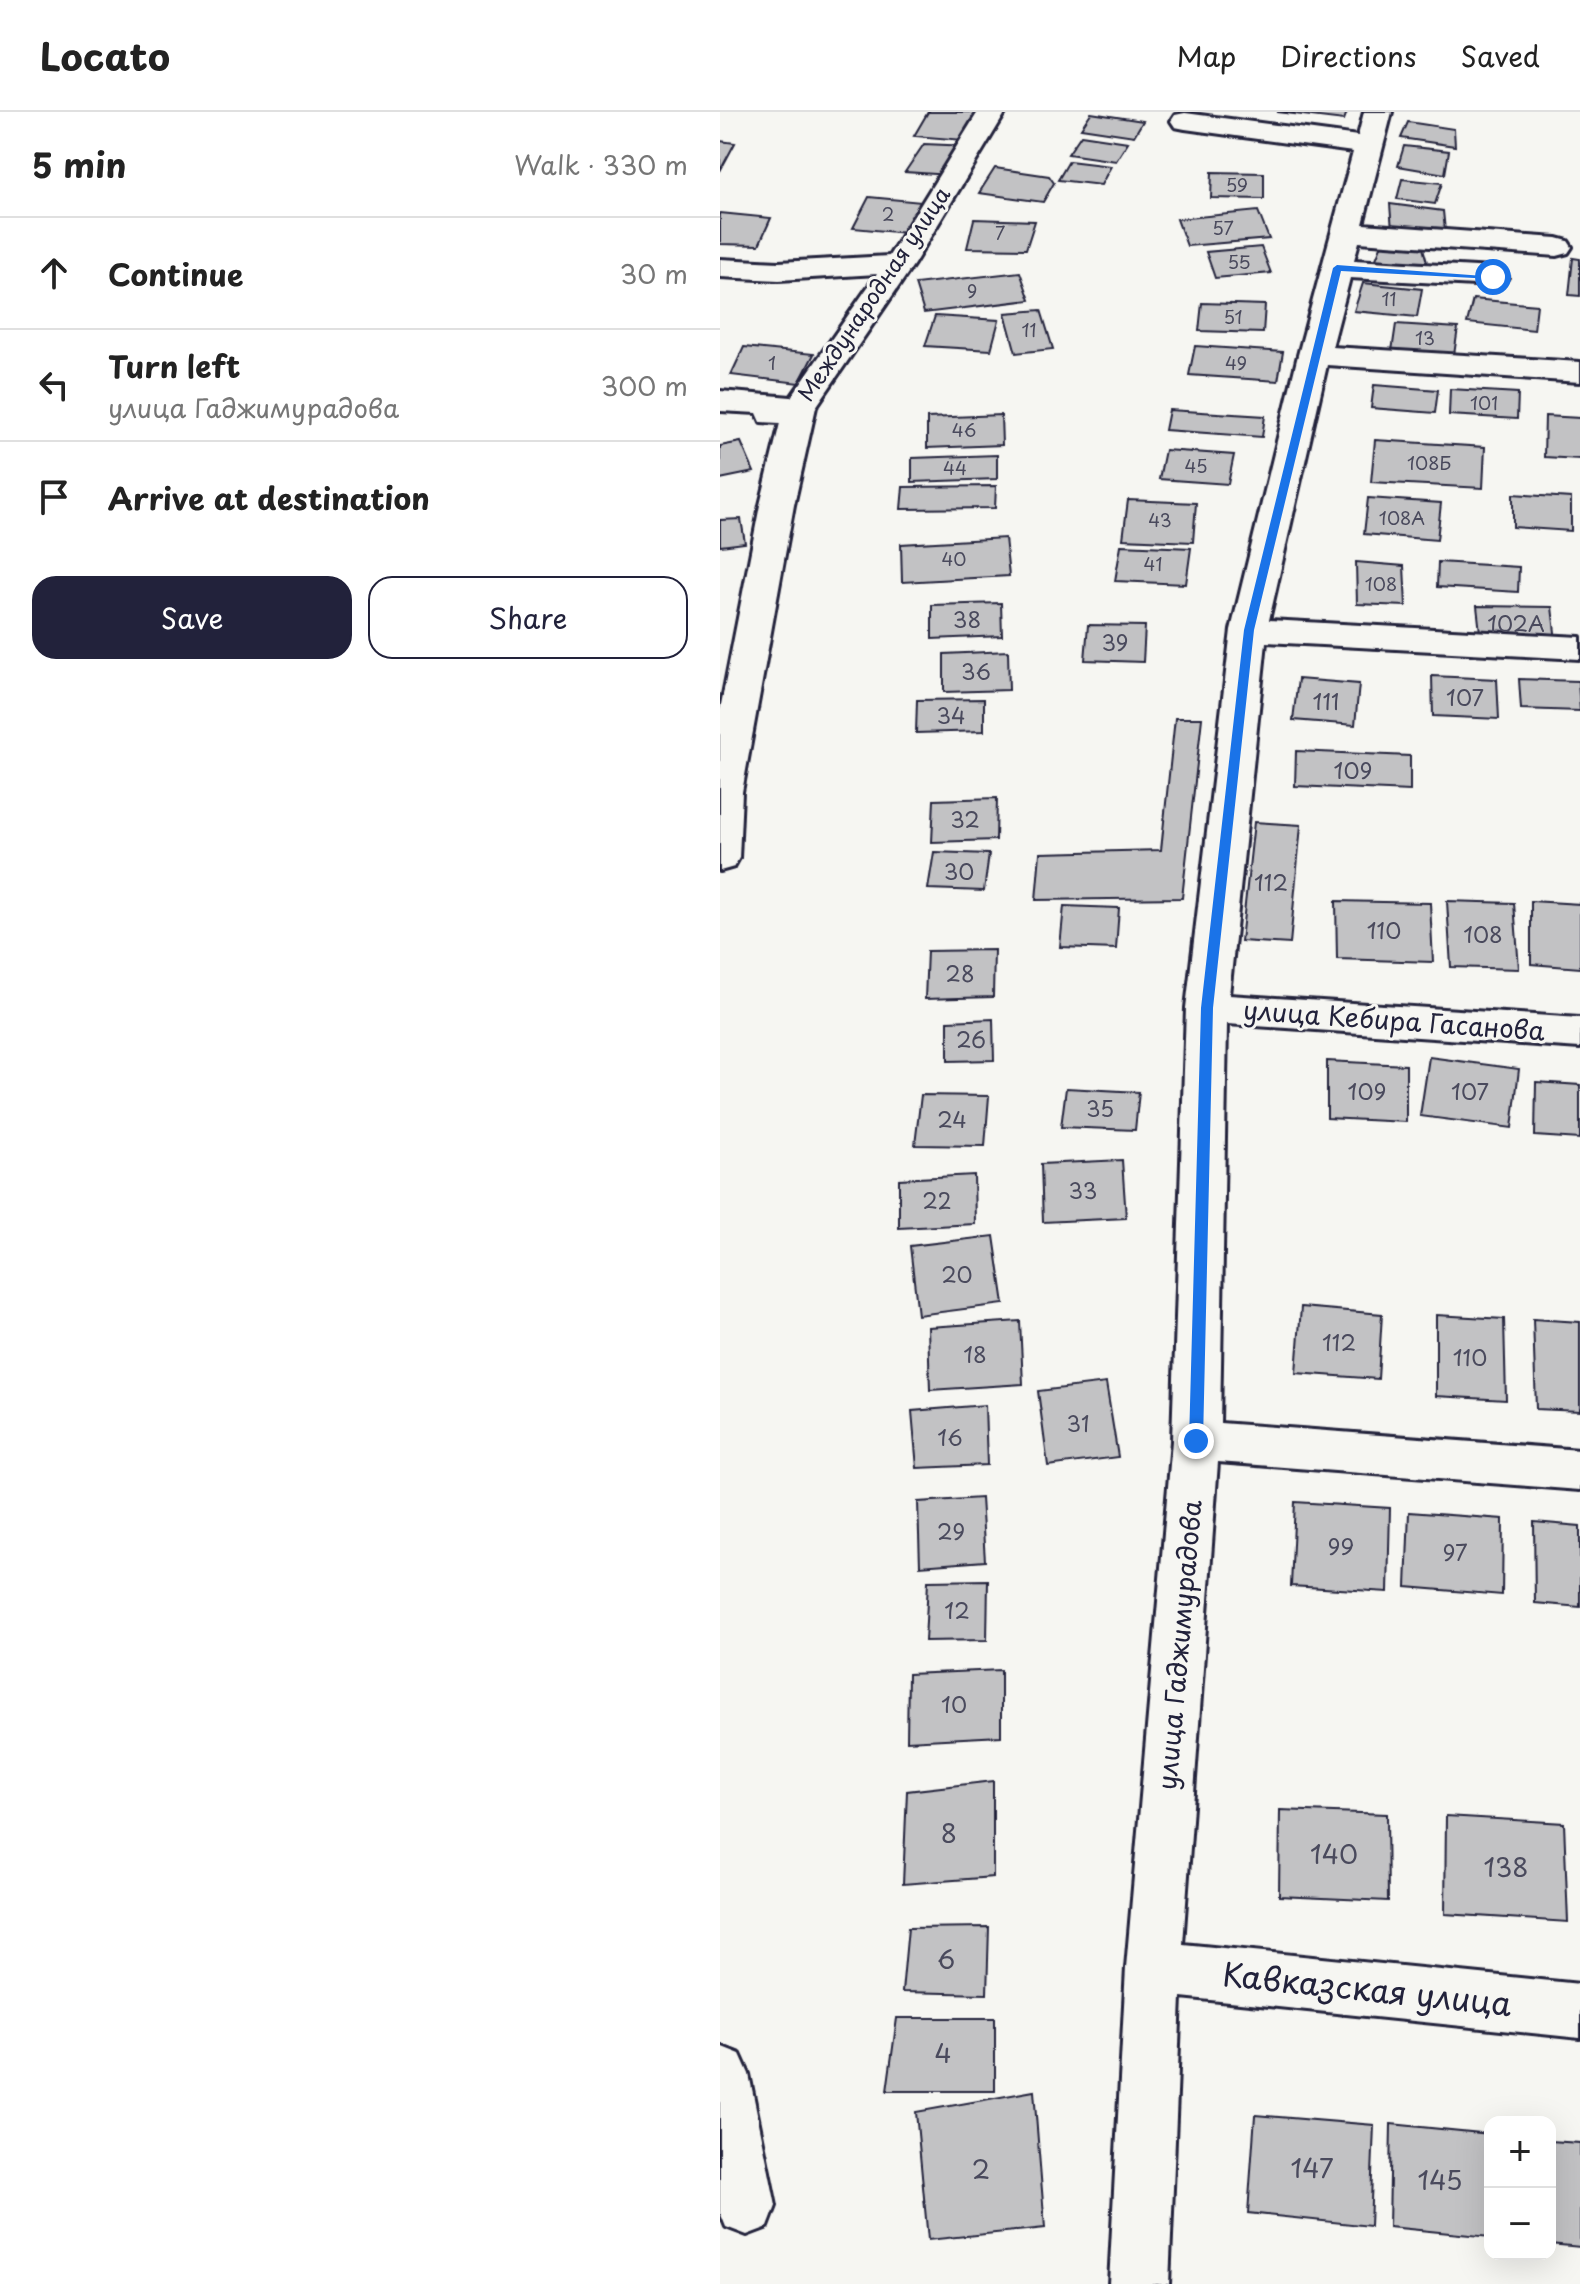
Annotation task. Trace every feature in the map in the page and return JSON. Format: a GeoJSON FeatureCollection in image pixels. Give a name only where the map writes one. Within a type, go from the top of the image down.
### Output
{"type":"FeatureCollection","features":[{"type":"Feature","properties":{"kind":"street","name":"Международная улица"},"geometry":{"type":"LineString","coordinates":[[720,431],[800,407],[899,264],[992,112]]}},
{"type":"Feature","properties":{"kind":"street"},"geometry":{"type":"LineString","coordinates":[[1185,121],[1373,129]]}},
{"type":"Feature","properties":{"kind":"street","name":"улица Гаджимурадова"},"geometry":{"type":"LineString","coordinates":[[1139,2284],[1154,1968],[1196,1441],[1207,1008],[1249,630],[1314,355],[1373,129]]}},
{"type":"Feature","properties":{"kind":"street"},"geometry":{"type":"LineString","coordinates":[[1341,250],[1557,247]]}},
{"type":"Feature","properties":{"kind":"street"},"geometry":{"type":"LineString","coordinates":[[1341,250],[1493,277]]}},
{"type":"Feature","properties":{"kind":"street"},"geometry":{"type":"LineString","coordinates":[[720,268],[779,271],[899,264]]}},
{"type":"Feature","properties":{"kind":"street"},"geometry":{"type":"LineString","coordinates":[[1314,355],[1580,372]]}},
{"type":"Feature","properties":{"kind":"street"},"geometry":{"type":"LineString","coordinates":[[720,401],[800,407],[777,505],[723,792],[720,858]]}},
{"type":"Feature","properties":{"kind":"street"},"geometry":{"type":"LineString","coordinates":[[1249,630],[1580,648]]}},
{"type":"Feature","properties":{"kind":"street","name":"улица Кебира Гасанова"},"geometry":{"type":"LineString","coordinates":[[1207,1008],[1580,1033]]}},
{"type":"Feature","properties":{"kind":"street"},"geometry":{"type":"LineString","coordinates":[[1196,1441],[1580,1470]]}},
{"type":"Feature","properties":{"kind":"street","name":"Кавказская улица"},"geometry":{"type":"LineString","coordinates":[[1154,1968],[1580,2011]]}},
{"type":"Feature","properties":{"kind":"street"},"geometry":{"type":"LineString","coordinates":[[720,2074],[747,2206]]}},
{"type":"Feature","properties":{"kind":"building"},"geometry":{"type":"Polygon","coordinates":[[[928,112],[976,112],[964,140],[914,136],[928,112]]]}},
{"type":"Feature","properties":{"kind":"building"},"geometry":{"type":"Polygon","coordinates":[[[1277,112],[1347,112],[1344,120],[1277,112]]]}},
{"type":"Feature","properties":{"kind":"building"},"geometry":{"type":"Polygon","coordinates":[[[1091,113],[1143,121],[1134,136],[1081,128],[1091,113]]]}},
{"type":"Feature","properties":{"kind":"building"},"geometry":{"type":"Polygon","coordinates":[[[1408,122],[1454,129],[1455,146],[1401,138],[1408,122]]]}},
{"type":"Feature","properties":{"kind":"building"},"geometry":{"type":"Polygon","coordinates":[[[1081,135],[1128,142],[1116,161],[1068,154],[1081,135]]]}},
{"type":"Feature","properties":{"kind":"building"},"geometry":{"type":"Polygon","coordinates":[[[720,141],[735,143],[720,171],[720,141]]]}},
{"type":"Feature","properties":{"kind":"building"},"geometry":{"type":"Polygon","coordinates":[[[924,144],[969,146],[951,175],[905,172],[924,144]]]}},
{"type":"Feature","properties":{"kind":"building"},"geometry":{"type":"Polygon","coordinates":[[[1404,146],[1449,151],[1445,174],[1398,166],[1404,146]]]}},
{"type":"Feature","properties":{"kind":"building"},"geometry":{"type":"Polygon","coordinates":[[[1069,161],[1111,166],[1101,185],[1058,180],[1069,161]]]}},
{"type":"Feature","properties":{"kind":"building"},"geometry":{"type":"Polygon","coordinates":[[[995,168],[1049,176],[1054,183],[1043,202],[979,193],[995,168]]]}},
{"type":"Feature","properties":{"kind":"building"},"geometry":{"type":"Polygon","coordinates":[[[1212,172],[1264,173],[1264,199],[1211,198],[1212,172]]]}},
{"type":"Feature","properties":{"kind":"building"},"geometry":{"type":"Polygon","coordinates":[[[1402,179],[1442,183],[1435,204],[1397,199],[1402,179]]]}},
{"type":"Feature","properties":{"kind":"building"},"geometry":{"type":"Polygon","coordinates":[[[869,197],[922,202],[906,233],[853,228],[869,197]]]}},
{"type":"Feature","properties":{"kind":"building"},"geometry":{"type":"Polygon","coordinates":[[[1390,204],[1443,211],[1445,231],[1392,230],[1390,204]]]}},
{"type":"Feature","properties":{"kind":"building"},"geometry":{"type":"Polygon","coordinates":[[[1258,211],[1269,239],[1187,246],[1177,219],[1258,211]]]}},
{"type":"Feature","properties":{"kind":"building"},"geometry":{"type":"Polygon","coordinates":[[[720,213],[771,218],[759,245],[720,244],[720,213]]]}},
{"type":"Feature","properties":{"kind":"building"},"geometry":{"type":"Polygon","coordinates":[[[974,219],[1035,221],[1026,249],[967,248],[974,219]]]}},
{"type":"Feature","properties":{"kind":"building"},"geometry":{"type":"Polygon","coordinates":[[[1384,239],[1421,241],[1429,269],[1374,264],[1384,239]]]}},
{"type":"Feature","properties":{"kind":"building"},"geometry":{"type":"Polygon","coordinates":[[[1261,247],[1271,273],[1215,278],[1206,252],[1261,247]]]}},
{"type":"Feature","properties":{"kind":"building"},"geometry":{"type":"Polygon","coordinates":[[[1573,258],[1580,259],[1580,296],[1569,295],[1573,258]]]}},
{"type":"Feature","properties":{"kind":"building"},"geometry":{"type":"Polygon","coordinates":[[[1020,272],[1030,300],[924,313],[915,284],[1020,272]]]}},
{"type":"Feature","properties":{"kind":"building"},"geometry":{"type":"Polygon","coordinates":[[[1363,283],[1422,289],[1417,317],[1354,311],[1363,283]]]}},
{"type":"Feature","properties":{"kind":"building"},"geometry":{"type":"Polygon","coordinates":[[[1473,299],[1537,305],[1534,330],[1467,323],[1473,299]]]}},
{"type":"Feature","properties":{"kind":"building"},"geometry":{"type":"Polygon","coordinates":[[[1202,303],[1265,305],[1263,333],[1199,331],[1202,303]]]}},
{"type":"Feature","properties":{"kind":"building"},"geometry":{"type":"Polygon","coordinates":[[[1041,310],[1053,349],[1016,353],[1005,313],[1041,310]]]}},
{"type":"Feature","properties":{"kind":"building"},"geometry":{"type":"Polygon","coordinates":[[[935,316],[999,320],[991,350],[925,346],[935,316]]]}},
{"type":"Feature","properties":{"kind":"building"},"geometry":{"type":"Polygon","coordinates":[[[1396,324],[1458,328],[1454,355],[1392,351],[1396,324]]]}},
{"type":"Feature","properties":{"kind":"building"},"geometry":{"type":"Polygon","coordinates":[[[1195,346],[1283,352],[1278,381],[1189,375],[1195,346]]]}},
{"type":"Feature","properties":{"kind":"building"},"geometry":{"type":"Polygon","coordinates":[[[744,347],[814,354],[799,383],[731,375],[744,347]]]}},
{"type":"Feature","properties":{"kind":"building"},"geometry":{"type":"Polygon","coordinates":[[[1374,385],[1438,390],[1435,413],[1371,408],[1374,385]]]}},
{"type":"Feature","properties":{"kind":"building"},"geometry":{"type":"Polygon","coordinates":[[[1450,389],[1518,393],[1517,419],[1449,415],[1450,389]]]}},
{"type":"Feature","properties":{"kind":"building"},"geometry":{"type":"Polygon","coordinates":[[[1169,410],[1265,416],[1262,437],[1165,430],[1169,410]]]}},
{"type":"Feature","properties":{"kind":"building"},"geometry":{"type":"Polygon","coordinates":[[[1001,415],[1002,445],[927,448],[927,418],[1001,415]]]}},
{"type":"Feature","properties":{"kind":"building"},"geometry":{"type":"Polygon","coordinates":[[[1545,416],[1580,418],[1580,459],[1544,457],[1545,416]]]}},
{"type":"Feature","properties":{"kind":"building"},"geometry":{"type":"Polygon","coordinates":[[[1375,440],[1485,447],[1483,488],[1371,482],[1375,440]]]}},
{"type":"Feature","properties":{"kind":"building"},"geometry":{"type":"Polygon","coordinates":[[[741,442],[754,472],[720,479],[720,446],[741,442]]]}},
{"type":"Feature","properties":{"kind":"building"},"geometry":{"type":"Polygon","coordinates":[[[1165,450],[1234,455],[1228,484],[1159,479],[1165,450]]]}},
{"type":"Feature","properties":{"kind":"building"},"geometry":{"type":"Polygon","coordinates":[[[997,455],[997,479],[912,482],[912,458],[997,455]]]}},
{"type":"Feature","properties":{"kind":"building"},"geometry":{"type":"Polygon","coordinates":[[[996,486],[995,508],[901,509],[903,487],[996,486]]]}},
{"type":"Feature","properties":{"kind":"building"},"geometry":{"type":"Polygon","coordinates":[[[1513,494],[1571,498],[1571,531],[1513,527],[1513,494]]]}},
{"type":"Feature","properties":{"kind":"building"},"geometry":{"type":"Polygon","coordinates":[[[1368,498],[1441,503],[1437,540],[1364,534],[1368,498]]]}},
{"type":"Feature","properties":{"kind":"building"},"geometry":{"type":"Polygon","coordinates":[[[1128,500],[1196,503],[1193,542],[1123,539],[1128,500]]]}},
{"type":"Feature","properties":{"kind":"building"},"geometry":{"type":"Polygon","coordinates":[[[741,519],[745,543],[720,546],[720,520],[741,519]]]}},
{"type":"Feature","properties":{"kind":"building"},"geometry":{"type":"Polygon","coordinates":[[[1005,538],[1009,576],[902,582],[901,544],[1005,538]]]}},
{"type":"Feature","properties":{"kind":"building"},"geometry":{"type":"Polygon","coordinates":[[[1121,545],[1191,548],[1186,584],[1115,581],[1121,545]]]}},
{"type":"Feature","properties":{"kind":"building"},"geometry":{"type":"Polygon","coordinates":[[[1356,562],[1404,566],[1406,606],[1357,604],[1356,562]]]}},
{"type":"Feature","properties":{"kind":"building"},"geometry":{"type":"Polygon","coordinates":[[[1438,562],[1519,567],[1518,592],[1437,587],[1438,562]]]}},
{"type":"Feature","properties":{"kind":"building"},"geometry":{"type":"Polygon","coordinates":[[[1001,603],[1002,636],[932,639],[932,605],[1001,603]]]}},
{"type":"Feature","properties":{"kind":"building"},"geometry":{"type":"Polygon","coordinates":[[[1477,606],[1552,607],[1556,641],[1481,641],[1477,606]]]}},
{"type":"Feature","properties":{"kind":"building"},"geometry":{"type":"Polygon","coordinates":[[[1088,625],[1145,626],[1143,662],[1085,660],[1088,625]]]}},
{"type":"Feature","properties":{"kind":"building"},"geometry":{"type":"Polygon","coordinates":[[[1008,651],[1009,690],[944,692],[944,654],[1008,651]]]}},
{"type":"Feature","properties":{"kind":"building"},"geometry":{"type":"Polygon","coordinates":[[[1432,676],[1497,679],[1499,719],[1433,716],[1432,676]]]}},
{"type":"Feature","properties":{"kind":"building"},"geometry":{"type":"Polygon","coordinates":[[[1298,679],[1359,684],[1355,725],[1293,720],[1298,679]]]}},
{"type":"Feature","properties":{"kind":"building"},"geometry":{"type":"Polygon","coordinates":[[[1519,679],[1578,681],[1580,711],[1521,709],[1519,679]]]}},
{"type":"Feature","properties":{"kind":"building"},"geometry":{"type":"Polygon","coordinates":[[[984,699],[984,731],[916,733],[917,700],[984,699]]]}},
{"type":"Feature","properties":{"kind":"building"},"geometry":{"type":"Polygon","coordinates":[[[1175,718],[1202,718],[1182,898],[1036,900],[1040,853],[1161,850],[1175,718]]]}},
{"type":"Feature","properties":{"kind":"building"},"geometry":{"type":"Polygon","coordinates":[[[1296,751],[1410,756],[1410,791],[1295,786],[1296,751]]]}},
{"type":"Feature","properties":{"kind":"building"},"geometry":{"type":"Polygon","coordinates":[[[997,798],[996,840],[932,842],[934,800],[997,798]]]}},
{"type":"Feature","properties":{"kind":"building"},"geometry":{"type":"Polygon","coordinates":[[[1254,822],[1301,825],[1290,944],[1241,941],[1254,822]]]}},
{"type":"Feature","properties":{"kind":"building"},"geometry":{"type":"Polygon","coordinates":[[[934,852],[989,854],[984,891],[928,889],[934,852]]]}},
{"type":"Feature","properties":{"kind":"building"},"geometry":{"type":"Polygon","coordinates":[[[1336,901],[1430,903],[1433,962],[1337,959],[1336,901]]]}},
{"type":"Feature","properties":{"kind":"building"},"geometry":{"type":"Polygon","coordinates":[[[1447,901],[1514,903],[1519,969],[1451,967],[1447,901]]]}},
{"type":"Feature","properties":{"kind":"building"},"geometry":{"type":"Polygon","coordinates":[[[1531,901],[1580,904],[1580,968],[1531,964],[1531,901]]]}},
{"type":"Feature","properties":{"kind":"building"},"geometry":{"type":"Polygon","coordinates":[[[1064,906],[1119,908],[1116,949],[1060,947],[1064,906]]]}},
{"type":"Feature","properties":{"kind":"building"},"geometry":{"type":"Polygon","coordinates":[[[994,950],[993,997],[925,999],[927,951],[994,950]]]}},
{"type":"Feature","properties":{"kind":"building"},"geometry":{"type":"Polygon","coordinates":[[[993,1019],[994,1060],[948,1061],[948,1021],[993,1019]]]}},
{"type":"Feature","properties":{"kind":"building"},"geometry":{"type":"Polygon","coordinates":[[[1429,1057],[1519,1069],[1512,1128],[1420,1116],[1429,1057]]]}},
{"type":"Feature","properties":{"kind":"building"},"geometry":{"type":"Polygon","coordinates":[[[1327,1061],[1406,1065],[1406,1122],[1327,1118],[1327,1061]]]}},
{"type":"Feature","properties":{"kind":"building"},"geometry":{"type":"Polygon","coordinates":[[[1536,1082],[1580,1085],[1580,1139],[1535,1136],[1536,1082]]]}},
{"type":"Feature","properties":{"kind":"building"},"geometry":{"type":"Polygon","coordinates":[[[1066,1088],[1139,1092],[1135,1130],[1061,1127],[1066,1088]]]}},
{"type":"Feature","properties":{"kind":"building"},"geometry":{"type":"Polygon","coordinates":[[[921,1095],[989,1096],[985,1146],[915,1145],[921,1095]]]}},
{"type":"Feature","properties":{"kind":"building"},"geometry":{"type":"Polygon","coordinates":[[[1122,1160],[1126,1218],[1043,1222],[1041,1164],[1122,1160]]]}},
{"type":"Feature","properties":{"kind":"building"},"geometry":{"type":"Polygon","coordinates":[[[974,1175],[975,1224],[899,1228],[899,1179],[974,1175]]]}},
{"type":"Feature","properties":{"kind":"building"},"geometry":{"type":"Polygon","coordinates":[[[994,1236],[1004,1304],[918,1315],[910,1246],[994,1236]]]}},
{"type":"Feature","properties":{"kind":"building"},"geometry":{"type":"Polygon","coordinates":[[[1301,1307],[1382,1314],[1378,1379],[1296,1373],[1301,1307]]]}},
{"type":"Feature","properties":{"kind":"building"},"geometry":{"type":"Polygon","coordinates":[[[1436,1315],[1504,1319],[1506,1400],[1436,1396],[1436,1315]]]}},
{"type":"Feature","properties":{"kind":"building"},"geometry":{"type":"Polygon","coordinates":[[[1533,1319],[1580,1322],[1580,1411],[1536,1409],[1533,1319]]]}},
{"type":"Feature","properties":{"kind":"building"},"geometry":{"type":"Polygon","coordinates":[[[1020,1321],[1023,1384],[930,1390],[928,1327],[1020,1321]]]}},
{"type":"Feature","properties":{"kind":"building"},"geometry":{"type":"Polygon","coordinates":[[[1106,1383],[1118,1457],[1048,1466],[1038,1391],[1106,1383]]]}},
{"type":"Feature","properties":{"kind":"building"},"geometry":{"type":"Polygon","coordinates":[[[985,1405],[987,1465],[917,1468],[912,1411],[985,1405]]]}},
{"type":"Feature","properties":{"kind":"building"},"geometry":{"type":"Polygon","coordinates":[[[981,1498],[985,1561],[920,1566],[918,1502],[981,1498]]]}},
{"type":"Feature","properties":{"kind":"building"},"geometry":{"type":"Polygon","coordinates":[[[1295,1502],[1390,1508],[1388,1592],[1291,1586],[1295,1502]]]}},
{"type":"Feature","properties":{"kind":"building"},"geometry":{"type":"Polygon","coordinates":[[[1409,1512],[1503,1519],[1502,1595],[1406,1587],[1409,1512]]]}},
{"type":"Feature","properties":{"kind":"building"},"geometry":{"type":"Polygon","coordinates":[[[1534,1522],[1580,1526],[1580,1607],[1535,1603],[1534,1522]]]}},
{"type":"Feature","properties":{"kind":"building"},"geometry":{"type":"Polygon","coordinates":[[[988,1580],[987,1640],[925,1641],[928,1581],[988,1580]]]}},
{"type":"Feature","properties":{"kind":"building"},"geometry":{"type":"Polygon","coordinates":[[[1001,1670],[1001,1736],[907,1741],[908,1674],[1001,1670]]]}},
{"type":"Feature","properties":{"kind":"building"},"geometry":{"type":"Polygon","coordinates":[[[993,1781],[993,1877],[903,1884],[907,1791],[993,1781]]]}},
{"type":"Feature","properties":{"kind":"building"},"geometry":{"type":"Polygon","coordinates":[[[1280,1810],[1387,1814],[1388,1901],[1279,1896],[1280,1810]]]}},
{"type":"Feature","properties":{"kind":"building"},"geometry":{"type":"Polygon","coordinates":[[[1446,1816],[1564,1823],[1568,1922],[1445,1914],[1446,1816]]]}},
{"type":"Feature","properties":{"kind":"building"},"geometry":{"type":"Polygon","coordinates":[[[989,1927],[987,1994],[902,1992],[908,1928],[989,1927]]]}},
{"type":"Feature","properties":{"kind":"building"},"geometry":{"type":"Polygon","coordinates":[[[897,2018],[995,2018],[995,2091],[887,2091],[897,2018]]]}},
{"type":"Feature","properties":{"kind":"building"},"geometry":{"type":"Polygon","coordinates":[[[1034,2091],[1045,2228],[928,2240],[916,2112],[1034,2091]]]}},
{"type":"Feature","properties":{"kind":"building"},"geometry":{"type":"Polygon","coordinates":[[[1255,2115],[1374,2125],[1370,2226],[1248,2213],[1255,2115]]]}},
{"type":"Feature","properties":{"kind":"building"},"geometry":{"type":"Polygon","coordinates":[[[1391,2124],[1484,2133],[1484,2236],[1389,2227],[1391,2124]]]}},
{"type":"Feature","properties":{"kind":"building"},"geometry":{"type":"Polygon","coordinates":[[[1556,2141],[1580,2143],[1580,2247],[1556,2245],[1556,2141]]]}},
{"type":"Feature","properties":{"kind":"route"},"geometry":{"type":"LineString","coordinates":[[1196,1441],[1207,1008],[1249,630],[1314,355],[1337,268],[1493,277]]}}]}
